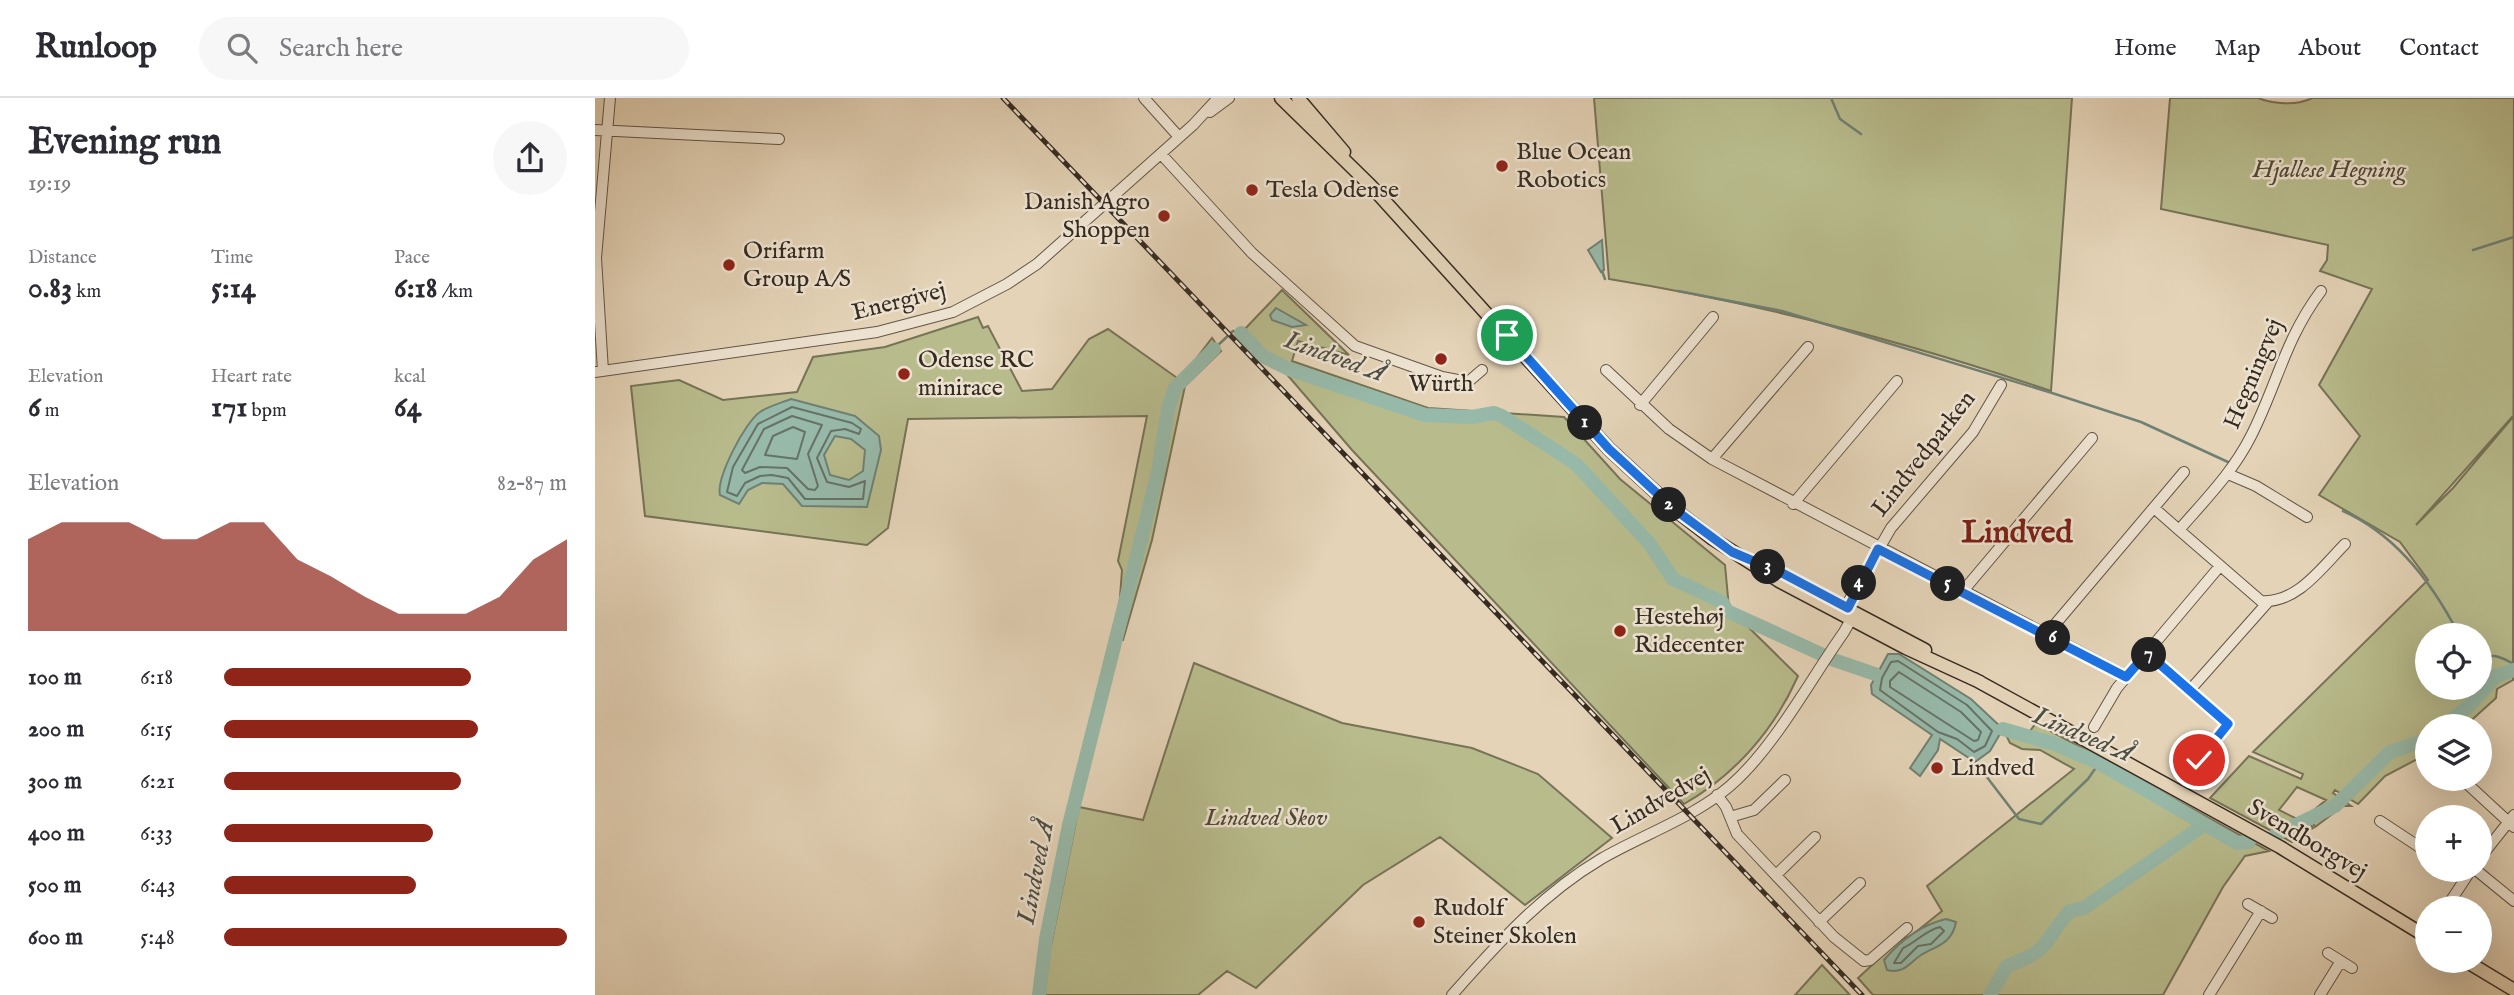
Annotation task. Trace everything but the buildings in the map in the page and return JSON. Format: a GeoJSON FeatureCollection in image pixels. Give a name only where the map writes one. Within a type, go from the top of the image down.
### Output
{"type":"FeatureCollection","features":[{"type":"Feature","properties":{"kind":"main road","name":"Svendborgvej"},"geometry":{"type":"LineString","coordinates":[[1281,98],[1370,186],[1628,468],[1674,509],[1732,552],[1784,574],[1849,614],[1909,640],[2280,847],[2415,930]]}},
{"type":"Feature","properties":{"kind":"main road"},"geometry":{"type":"LineString","coordinates":[[1291,98],[1339,147]]}},
{"type":"Feature","properties":{"kind":"main road","name":"Svendborgvej"},"geometry":{"type":"LineString","coordinates":[[1298,98],[1370,186]]}},
{"type":"Feature","properties":{"kind":"main road"},"geometry":{"type":"LineString","coordinates":[[2486,973],[2514,990]]}},
{"type":"Feature","properties":{"kind":"street"},"geometry":{"type":"LineString","coordinates":[[599,371],[596,258],[610,98]]}},
{"type":"Feature","properties":{"kind":"street"},"geometry":{"type":"LineString","coordinates":[[1144,98],[1179,137]]}},
{"type":"Feature","properties":{"kind":"street","name":"Energivej"},"geometry":{"type":"LineString","coordinates":[[1193,125],[1218,98]]}},
{"type":"Feature","properties":{"kind":"street","name":"Energivej"},"geometry":{"type":"LineString","coordinates":[[599,371],[877,332],[953,312],[999,289],[1037,264],[1179,137],[1229,98]]}},
{"type":"Feature","properties":{"kind":"street"},"geometry":{"type":"LineString","coordinates":[[595,130],[779,139]]}},
{"type":"Feature","properties":{"kind":"street"},"geometry":{"type":"LineString","coordinates":[[1161,154],[1252,253],[1355,346],[1442,377],[1468,382],[1482,370]]}},
{"type":"Feature","properties":{"kind":"street","name":"Hegningvej"},"geometry":{"type":"LineString","coordinates":[[2179,530],[2228,474],[2253,432],[2301,317],[2321,291]]}},
{"type":"Feature","properties":{"kind":"street"},"geometry":{"type":"LineString","coordinates":[[1640,405],[1713,317]]}},
{"type":"Feature","properties":{"kind":"street"},"geometry":{"type":"LineString","coordinates":[[1712,460],[1808,347]]}},
{"type":"Feature","properties":{"kind":"street","name":"Lindvedparken"},"geometry":{"type":"LineString","coordinates":[[1606,370],[1640,405],[1712,460],[2126,677]]}},
{"type":"Feature","properties":{"kind":"street"},"geometry":{"type":"LineString","coordinates":[[1793,504],[1896,381]]}},
{"type":"Feature","properties":{"kind":"street","name":"Lindvedparken"},"geometry":{"type":"LineString","coordinates":[[1849,614],[1878,549],[1891,528],[1973,432],[2001,384]]}},
{"type":"Feature","properties":{"kind":"street"},"geometry":{"type":"LineString","coordinates":[[1963,591],[2092,438]]}},
{"type":"Feature","properties":{"kind":"street"},"geometry":{"type":"LineString","coordinates":[[2046,635],[2184,472]]}},
{"type":"Feature","properties":{"kind":"street"},"geometry":{"type":"LineString","coordinates":[[2228,474],[2256,486],[2307,517]]}},
{"type":"Feature","properties":{"kind":"street"},"geometry":{"type":"LineString","coordinates":[[2154,508],[2261,601],[2268,602],[2295,594],[2345,544]]}},
{"type":"Feature","properties":{"kind":"street"},"geometry":{"type":"LineString","coordinates":[[2094,727],[2126,677],[2220,566]]}},
{"type":"Feature","properties":{"kind":"street"},"geometry":{"type":"LineString","coordinates":[[2190,690],[2268,602]]}},
{"type":"Feature","properties":{"kind":"street","name":"Lindvedvej"},"geometry":{"type":"LineString","coordinates":[[1452,995],[1513,929],[1563,885],[1599,861],[1717,795],[1747,769],[1845,632],[1849,614]]}},
{"type":"Feature","properties":{"kind":"street"},"geometry":{"type":"LineString","coordinates":[[2147,653],[2228,724],[2199,760]]}},
{"type":"Feature","properties":{"kind":"street"},"geometry":{"type":"LineString","coordinates":[[1730,817],[1753,810],[1785,780]]}},
{"type":"Feature","properties":{"kind":"street"},"geometry":{"type":"LineString","coordinates":[[2476,791],[2512,821],[2492,844]]}},
{"type":"Feature","properties":{"kind":"street"},"geometry":{"type":"LineString","coordinates":[[1717,795],[1737,834],[1819,922],[1864,961],[1870,960],[1907,928]]}},
{"type":"Feature","properties":{"kind":"street"},"geometry":{"type":"LineString","coordinates":[[2380,821],[2415,844]]}},
{"type":"Feature","properties":{"kind":"street"},"geometry":{"type":"LineString","coordinates":[[1776,875],[1815,837]]}},
{"type":"Feature","properties":{"kind":"street"},"geometry":{"type":"LineString","coordinates":[[2486,882],[2514,901]]}},
{"type":"Feature","properties":{"kind":"street"},"geometry":{"type":"LineString","coordinates":[[1819,922],[1860,883]]}},
{"type":"Feature","properties":{"kind":"street"},"geometry":{"type":"LineString","coordinates":[[2248,904],[2272,918]]}},
{"type":"Feature","properties":{"kind":"street"},"geometry":{"type":"LineString","coordinates":[[2209,995],[2261,911]]}},
{"type":"Feature","properties":{"kind":"street"},"geometry":{"type":"LineString","coordinates":[[2328,953],[2352,968]]}},
{"type":"Feature","properties":{"kind":"street"},"geometry":{"type":"LineString","coordinates":[[2320,995],[2341,961]]}},
{"type":"Feature","properties":{"kind":"green space"},"geometry":{"type":"Polygon","coordinates":[[[1594,98],[2072,98],[2051,391],[1887,340],[1777,312],[1609,279],[1594,98]]]}},
{"type":"Feature","properties":{"kind":"green space","name":"Hjallese Hegning"},"geometry":{"type":"Polygon","coordinates":[[[2170,98],[2258,98],[2285,103],[2312,98],[2514,98],[2513,680],[2497,689],[2496,698],[2478,714],[2415,714],[2415,760],[2385,776],[2358,804],[2335,790],[2333,793],[2351,806],[2343,806],[2315,827],[2308,815],[2326,800],[2297,787],[2279,810],[2297,819],[2305,816],[2313,828],[2292,842],[2210,798],[2249,756],[2301,779],[2303,774],[2253,752],[2428,580],[2400,542],[2319,495],[2360,436],[2319,385],[2372,289],[2320,271],[2327,260],[2328,245],[2161,209],[2170,98]],[[2513,417],[2416,525],[2453,488],[2513,417]]]}},
{"type":"Feature","properties":{"kind":"green space","name":"Hestehøj Ridecenter"},"geometry":{"type":"Polygon","coordinates":[[[1282,290],[1349,355],[1298,341],[1292,361],[1428,408],[1564,417],[1620,479],[1725,565],[1729,608],[1798,676],[1765,733],[1736,765],[1684,804],[1352,450],[1278,364],[1256,351],[1241,333],[1282,290]]]}},
{"type":"Feature","properties":{"kind":"green space"},"geometry":{"type":"Polygon","coordinates":[[[978,317],[983,328],[988,326],[1022,391],[1052,389],[1089,339],[1108,329],[1180,380],[1212,338],[1221,351],[1185,386],[1152,540],[1123,640],[1117,638],[1122,570],[1118,561],[1147,416],[908,419],[888,528],[867,545],[645,516],[631,386],[679,380],[723,400],[797,392],[813,357],[885,347],[978,317]]]}},
{"type":"Feature","properties":{"kind":"green space","name":"Lindved Skov"},"geometry":{"type":"Polygon","coordinates":[[[1194,663],[1342,723],[1472,748],[1538,774],[1612,838],[1525,905],[1440,837],[1363,885],[1256,988],[1227,971],[1198,995],[1041,995],[1079,807],[1143,820],[1194,663]]]}},
{"type":"Feature","properties":{"kind":"green space"},"geometry":{"type":"Polygon","coordinates":[[[2036,723],[2269,851],[2245,856],[2223,887],[2163,995],[1873,995],[1858,978],[1898,941],[1912,935],[1942,911],[1927,886],[2074,769],[2040,750],[2022,749],[2010,743],[2007,737],[2010,733],[2024,739],[2036,723]]]}},
{"type":"Feature","properties":{"kind":"green space"},"geometry":{"type":"Polygon","coordinates":[[[1822,965],[1850,995],[1795,995],[1822,965]]]}},
{"type":"Feature","properties":{"kind":"water"},"geometry":{"type":"Polygon","coordinates":[[[1602,240],[1604,270],[1601,272],[1588,250],[1602,240]]]}},
{"type":"Feature","properties":{"kind":"water"},"geometry":{"type":"Polygon","coordinates":[[[1276,308],[1306,325],[1292,327],[1272,320],[1270,315],[1276,308]]]}},
{"type":"Feature","properties":{"kind":"water"},"geometry":{"type":"Polygon","coordinates":[[[791,399],[855,416],[879,436],[881,450],[867,507],[802,506],[783,484],[762,483],[748,490],[739,504],[720,495],[722,476],[747,427],[760,412],[791,399]],[[835,436],[824,455],[830,475],[849,480],[863,471],[865,450],[851,439],[835,436]]]}},
{"type":"Feature","properties":{"kind":"water"},"geometry":{"type":"Polygon","coordinates":[[[1888,654],[1899,654],[1971,699],[2003,729],[1990,751],[1975,762],[1940,739],[1938,750],[1920,776],[1910,768],[1932,735],[1872,694],[1871,685],[1888,654]]]}},
{"type":"Feature","properties":{"kind":"water"},"geometry":{"type":"Polygon","coordinates":[[[1946,919],[1956,922],[1947,940],[1898,971],[1887,970],[1884,960],[1897,946],[1919,929],[1946,919]]]}},
{"type":"Feature","properties":{"kind":"waterway"},"geometry":{"type":"LineString","coordinates":[[1831,98],[1840,119],[1861,134]]}},
{"type":"Feature","properties":{"kind":"waterway"},"geometry":{"type":"LineString","coordinates":[[2473,250],[2514,237]]}},
{"type":"Feature","properties":{"kind":"waterway"},"geometry":{"type":"LineString","coordinates":[[1602,271],[1605,279]]}},
{"type":"Feature","properties":{"kind":"waterway"},"geometry":{"type":"LineString","coordinates":[[1678,291],[1782,311],[2049,392],[2141,422],[2228,462]]}},
{"type":"Feature","properties":{"kind":"waterway","name":"Lindved Å"},"geometry":{"type":"LineString","coordinates":[[1214,349],[1233,331],[1241,333]]}},
{"type":"Feature","properties":{"kind":"waterway","name":"Lindved Å"},"geometry":{"type":"LineString","coordinates":[[1241,333],[1264,357],[1289,369],[1425,415],[1472,417],[1494,413],[1502,416],[1576,464],[1649,543],[1673,579],[1722,602],[1727,611],[1834,660],[1875,674]]}},
{"type":"Feature","properties":{"kind":"waterway","name":"Lindved Å"},"geometry":{"type":"LineString","coordinates":[[1039,995],[1046,939],[1069,825],[1158,472],[1168,409],[1175,388],[1214,349]]}},
{"type":"Feature","properties":{"kind":"waterway"},"geometry":{"type":"LineString","coordinates":[[2343,511],[2362,521],[2397,547],[2425,580],[2453,623]]}},
{"type":"Feature","properties":{"kind":"waterway"},"geometry":{"type":"LineString","coordinates":[[2492,656],[2514,664]]}},
{"type":"Feature","properties":{"kind":"waterway","name":"Lindved Å"},"geometry":{"type":"LineString","coordinates":[[2459,714],[2496,676],[2514,670]]}},
{"type":"Feature","properties":{"kind":"waterway","name":"Lindved Å"},"geometry":{"type":"LineString","coordinates":[[2003,729],[2055,744],[2099,763],[2237,843],[2249,842]]}},
{"type":"Feature","properties":{"kind":"waterway","name":"Lindved Å"},"geometry":{"type":"LineString","coordinates":[[2275,835],[2335,806],[2390,752],[2415,744]]}},
{"type":"Feature","properties":{"kind":"waterway"},"geometry":{"type":"LineString","coordinates":[[1983,772],[2019,819],[2041,824],[2088,779],[2099,763]]}},
{"type":"Feature","properties":{"kind":"waterway"},"geometry":{"type":"LineString","coordinates":[[1990,995],[2007,966],[2040,950],[2070,911],[2084,908],[2204,825]]}},
{"type":"Feature","properties":{"kind":"waterway","name":"Lindved Å"},"geometry":{"type":"LineString","coordinates":[[2249,842],[2255,840]]}},
{"type":"Feature","properties":{"kind":"railway"},"geometry":{"type":"LineString","coordinates":[[1003,98],[1862,995]]}},
{"type":"Feature","properties":{"kind":"place","name":"Blue Ocean Robotics"},"geometry":{"type":"Point","coordinates":[1502,166]}},
{"type":"Feature","properties":{"kind":"place","name":"Tesla Odense"},"geometry":{"type":"Point","coordinates":[1252,190]}},
{"type":"Feature","properties":{"kind":"place","name":"Danish Agro Shoppen"},"geometry":{"type":"Point","coordinates":[1164,216]}},
{"type":"Feature","properties":{"kind":"place","name":"Orifarm Group A/S"},"geometry":{"type":"Point","coordinates":[729,265]}},
{"type":"Feature","properties":{"kind":"place","name":"Würth"},"geometry":{"type":"Point","coordinates":[1441,359]}},
{"type":"Feature","properties":{"kind":"place","name":"Odense RC minirace"},"geometry":{"type":"Point","coordinates":[904,374]}},
{"type":"Feature","properties":{"kind":"place","name":"Hestehøj Ridecenter"},"geometry":{"type":"Point","coordinates":[1620,631]}},
{"type":"Feature","properties":{"kind":"place","name":"Lindved"},"geometry":{"type":"Point","coordinates":[1937,768]}},
{"type":"Feature","properties":{"kind":"place","name":"Rudolf Steiner Skolen"},"geometry":{"type":"Point","coordinates":[1419,922]}},
{"type":"Feature","properties":{"kind":"district","name":"Lindved"},"geometry":{"type":"Point","coordinates":[2017,533]}},
{"type":"Feature","properties":{"kind":"route"},"geometry":{"type":"LineString","coordinates":[[1507,335],[1579,418],[1638,478],[1698,528],[1732,552],[1784,574],[1848,608],[1878,549],[2126,677],[2147,653],[2228,724],[2226,730],[2199,760]]}}]}
